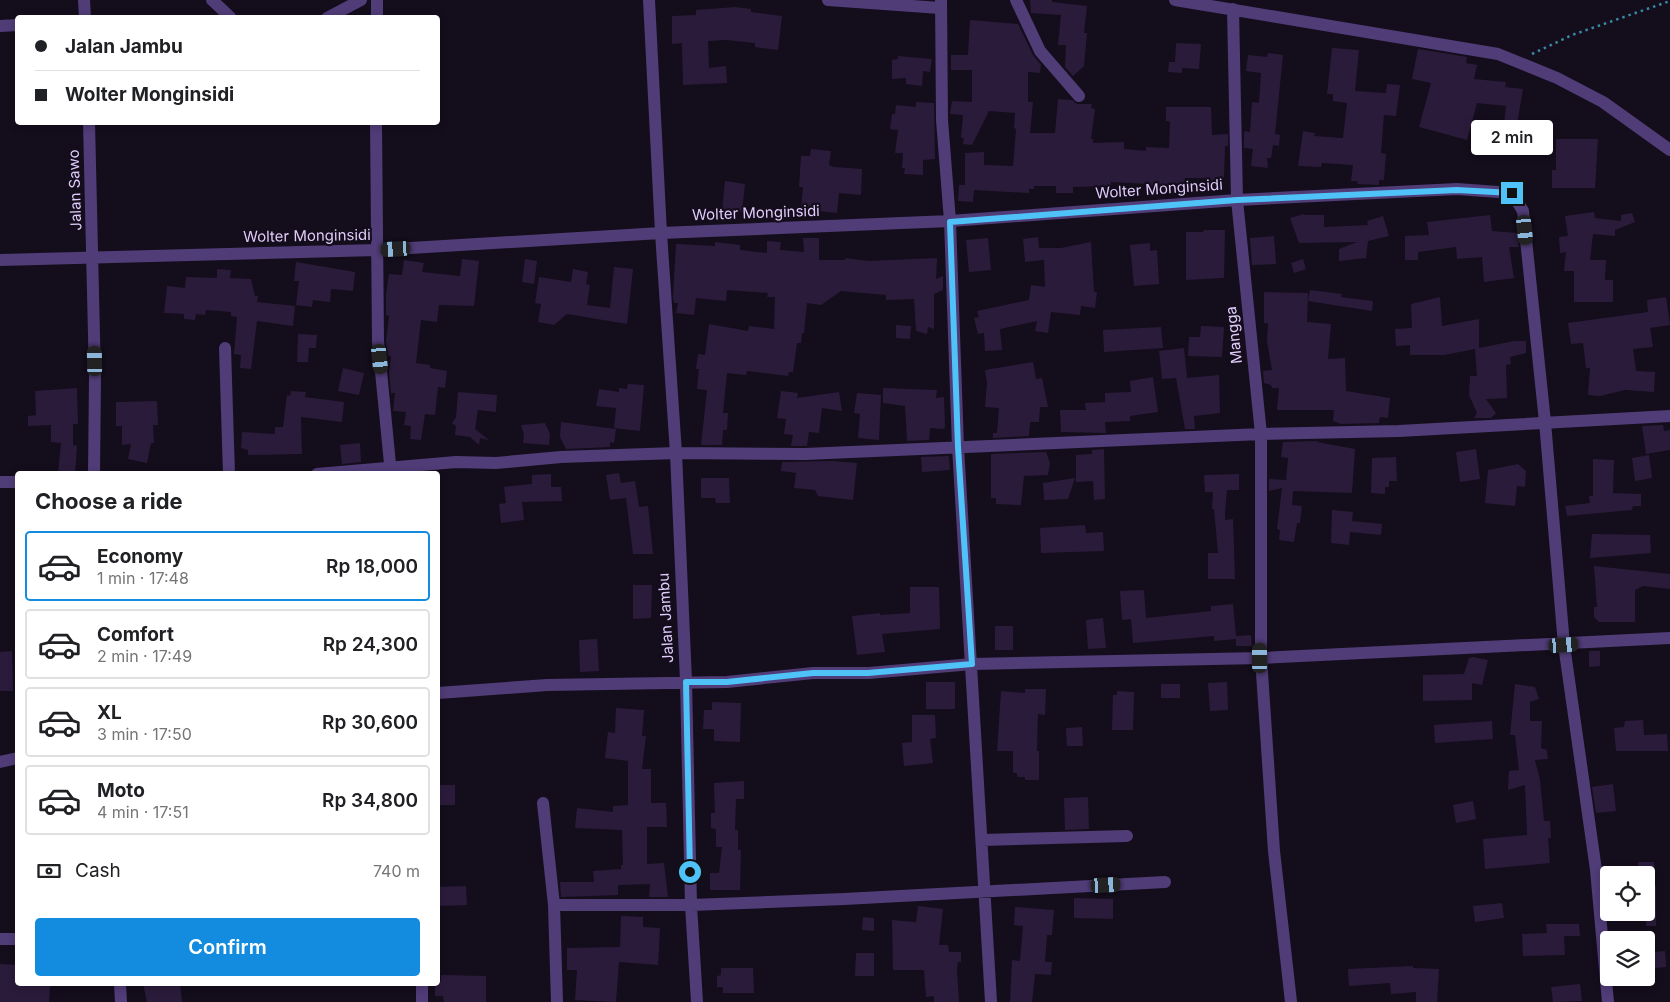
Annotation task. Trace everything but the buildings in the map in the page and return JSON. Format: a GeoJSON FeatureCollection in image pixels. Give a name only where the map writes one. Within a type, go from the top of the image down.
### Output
{"type":"FeatureCollection","features":[{"type":"Feature","properties":{"kind":"street"},"geometry":{"type":"LineString","coordinates":[[84,0],[85,15]]}},
{"type":"Feature","properties":{"kind":"street"},"geometry":{"type":"LineString","coordinates":[[212,0],[228,15]]}},
{"type":"Feature","properties":{"kind":"street"},"geometry":{"type":"LineString","coordinates":[[333,15],[361,0]]}},
{"type":"Feature","properties":{"kind":"street"},"geometry":{"type":"LineString","coordinates":[[377,15],[377,1],[390,0]]}},
{"type":"Feature","properties":{"kind":"street","name":"Jalan Jambu"},"geometry":{"type":"LineString","coordinates":[[649,0],[661,233],[676,453],[686,682],[691,905],[697,1002]]}},
{"type":"Feature","properties":{"kind":"street"},"geometry":{"type":"LineString","coordinates":[[828,0],[940,4],[944,156],[950,222],[958,447],[986,890],[991,1002]]}},
{"type":"Feature","properties":{"kind":"street"},"geometry":{"type":"LineString","coordinates":[[1016,0],[1040,51],[1079,96]]}},
{"type":"Feature","properties":{"kind":"street"},"geometry":{"type":"LineString","coordinates":[[1175,0],[1498,54],[1557,78],[1603,102],[1670,150]]}},
{"type":"Feature","properties":{"kind":"street","name":"Mangga"},"geometry":{"type":"LineString","coordinates":[[1234,9],[1237,200],[1261,434],[1260,658],[1274,850],[1291,1002]]}},
{"type":"Feature","properties":{"kind":"street"},"geometry":{"type":"LineString","coordinates":[[0,26],[15,25]]}},
{"type":"Feature","properties":{"kind":"street","name":"Jalan Sawo"},"geometry":{"type":"LineString","coordinates":[[88,125],[95,378],[94,471]]}},
{"type":"Feature","properties":{"kind":"street"},"geometry":{"type":"LineString","coordinates":[[376,125],[378,341],[391,470]]}},
{"type":"Feature","properties":{"kind":"street","name":"Wolter Monginsidi"},"geometry":{"type":"LineString","coordinates":[[0,260],[377,250],[661,233],[950,222],[1237,200],[1457,190],[1512,193],[1523,211],[1545,422]]}},
{"type":"Feature","properties":{"kind":"street"},"geometry":{"type":"LineString","coordinates":[[225,348],[229,471]]}},
{"type":"Feature","properties":{"kind":"street"},"geometry":{"type":"LineString","coordinates":[[372,471],[676,453],[805,454],[1261,434],[1399,431],[1670,416]]}},
{"type":"Feature","properties":{"kind":"street"},"geometry":{"type":"LineString","coordinates":[[1545,422],[1564,645],[1596,870],[1608,1002]]}},
{"type":"Feature","properties":{"kind":"street"},"geometry":{"type":"LineString","coordinates":[[0,482],[15,482]]}},
{"type":"Feature","properties":{"kind":"street"},"geometry":{"type":"LineString","coordinates":[[440,693],[547,685],[727,682],[813,673],[868,673],[972,664],[1260,658],[1564,645],[1670,638]]}},
{"type":"Feature","properties":{"kind":"street"},"geometry":{"type":"LineString","coordinates":[[0,762],[15,759]]}},
{"type":"Feature","properties":{"kind":"street"},"geometry":{"type":"LineString","coordinates":[[543,803],[554,905],[557,1002]]}},
{"type":"Feature","properties":{"kind":"street"},"geometry":{"type":"LineString","coordinates":[[982,840],[1127,836]]}},
{"type":"Feature","properties":{"kind":"street"},"geometry":{"type":"LineString","coordinates":[[554,905],[691,905],[1165,882]]}},
{"type":"Feature","properties":{"kind":"street"},"geometry":{"type":"LineString","coordinates":[[0,939],[15,939]]}},
{"type":"Feature","properties":{"kind":"street"},"geometry":{"type":"LineString","coordinates":[[120,986],[121,1002]]}},
{"type":"Feature","properties":{"kind":"street"},"geometry":{"type":"LineString","coordinates":[[422,986],[422,1002]]}},
{"type":"Feature","properties":{"kind":"path"},"geometry":{"type":"LineString","coordinates":[[1517,61],[1572,35],[1670,1]]}},
{"type":"Feature","properties":{"kind":"route"},"geometry":{"type":"LineString","coordinates":[[690,872],[686,682],[727,682],[813,673],[868,673],[972,664],[958,447],[950,222],[1022,214],[1237,200],[1457,190],[1490,190],[1512,193]]}}]}
